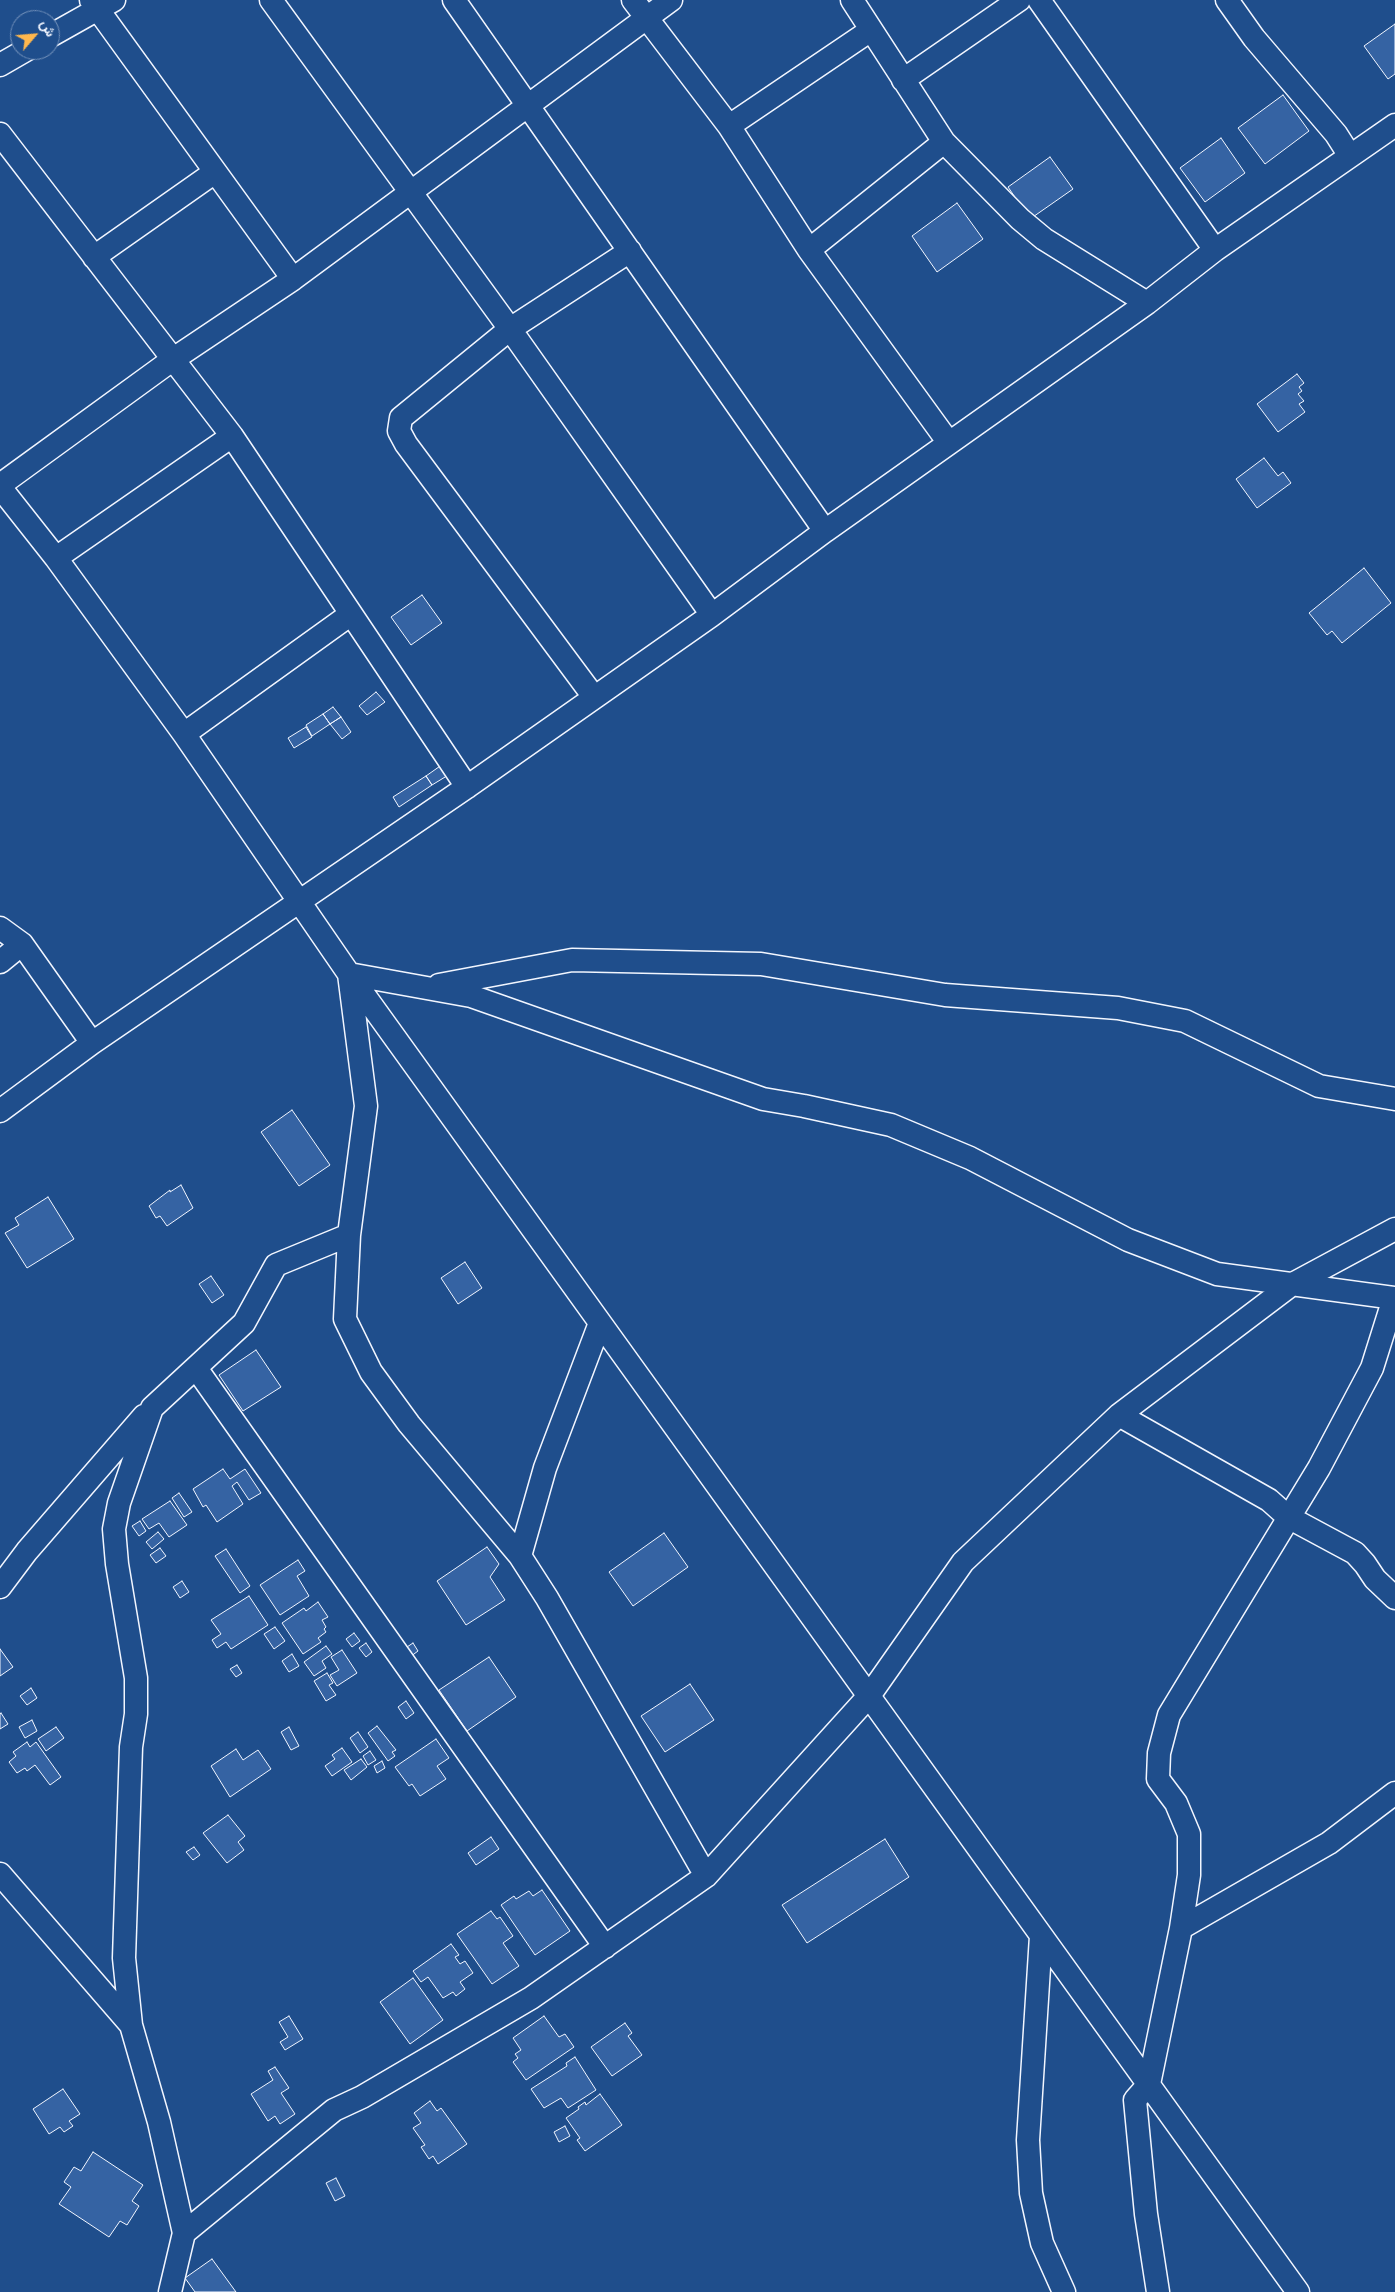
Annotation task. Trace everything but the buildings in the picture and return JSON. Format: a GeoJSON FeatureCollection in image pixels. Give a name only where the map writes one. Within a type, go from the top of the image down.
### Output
{"type":"FeatureCollection","features":[{"type":"Feature","properties":{"kind":"street"},"geometry":{"type":"LineString","coordinates":[[271,0],[510,329],[712,615]]}},
{"type":"Feature","properties":{"kind":"street"},"geometry":{"type":"LineString","coordinates":[[454,0],[825,531]]}},
{"type":"Feature","properties":{"kind":"street"},"geometry":{"type":"LineString","coordinates":[[671,0],[639,9],[529,107],[292,279],[172,360],[0,486],[56,558],[184,734],[349,974],[1298,2292]]}},
{"type":"Feature","properties":{"kind":"street"},"geometry":{"type":"LineString","coordinates":[[852,0],[944,142],[1020,219],[1044,239],[1147,303]]}},
{"type":"Feature","properties":{"kind":"street"},"geometry":{"type":"LineString","coordinates":[[903,80],[1019,0]]}},
{"type":"Feature","properties":{"kind":"street"},"geometry":{"type":"LineString","coordinates":[[1039,0],[1215,250]]}},
{"type":"Feature","properties":{"kind":"street"},"geometry":{"type":"LineString","coordinates":[[1227,0],[1254,38],[1336,134],[1350,156]]}},
{"type":"Feature","properties":{"kind":"street"},"geometry":{"type":"LineString","coordinates":[[60,30],[101,3],[215,172],[292,279]]}},
{"type":"Feature","properties":{"kind":"street"},"geometry":{"type":"LineString","coordinates":[[639,9],[729,126],[809,250],[948,443]]}},
{"type":"Feature","properties":{"kind":"street"},"geometry":{"type":"LineString","coordinates":[[729,126],[871,30]]}},
{"type":"Feature","properties":{"kind":"street"},"geometry":{"type":"LineString","coordinates":[[0,1111],[92,1043],[300,902],[712,615],[825,531],[1147,303],[1215,250],[1395,125]]}},
{"type":"Feature","properties":{"kind":"street"},"geometry":{"type":"LineString","coordinates":[[0,134],[232,436],[466,787]]}},
{"type":"Feature","properties":{"kind":"street"},"geometry":{"type":"LineString","coordinates":[[809,250],[944,142]]}},
{"type":"Feature","properties":{"kind":"street"},"geometry":{"type":"LineString","coordinates":[[94,257],[215,172]]}},
{"type":"Feature","properties":{"kind":"street"},"geometry":{"type":"LineString","coordinates":[[594,697],[406,444],[400,431],[401,418],[510,329],[630,252]]}},
{"type":"Feature","properties":{"kind":"street"},"geometry":{"type":"LineString","coordinates":[[56,558],[232,436]]}},
{"type":"Feature","properties":{"kind":"street"},"geometry":{"type":"LineString","coordinates":[[184,734],[351,614]]}},
{"type":"Feature","properties":{"kind":"street"},"geometry":{"type":"LineString","coordinates":[[0,928],[22,944],[92,1043]]}},
{"type":"Feature","properties":{"kind":"street"},"geometry":{"type":"LineString","coordinates":[[0,962],[22,944]]}},
{"type":"Feature","properties":{"kind":"street"},"geometry":{"type":"LineString","coordinates":[[427,988],[572,960],[761,964],[945,995],[1118,1008],[1185,1020],[1319,1086],[1395,1099]]}},
{"type":"Feature","properties":{"kind":"street"},"geometry":{"type":"LineString","coordinates":[[349,974],[470,996],[763,1099],[804,1106],[891,1126],[970,1158],[1128,1240],[1217,1274],[1395,1298],[1372,1368],[1319,1468],[1169,1714],[1159,1753],[1158,1779],[1176,1803],[1189,1834],[1189,1875],[1181,1928],[1149,2084],[1135,2100],[1146,2214],[1158,2292]]}},
{"type":"Feature","properties":{"kind":"street"},"geometry":{"type":"LineString","coordinates":[[349,974],[366,1106],[349,1235],[345,1319],[371,1372],[409,1424],[520,1556],[547,1598],[706,1876]]}},
{"type":"Feature","properties":{"kind":"street"},"geometry":{"type":"LineString","coordinates":[[184,2233],[334,2110],[362,2096],[531,1998],[706,1876],[869,1696],[963,1562],[1119,1415],[1291,1285],[1395,1229]]}},
{"type":"Feature","properties":{"kind":"street"},"geometry":{"type":"LineString","coordinates":[[0,1587],[27,1551],[152,1408],[244,1323],[276,1265],[349,1235]]}},
{"type":"Feature","properties":{"kind":"street"},"geometry":{"type":"LineString","coordinates":[[520,1556],[545,1468],[600,1322]]}},
{"type":"Feature","properties":{"kind":"street"},"geometry":{"type":"LineString","coordinates":[[196,1368],[605,1947]]}},
{"type":"Feature","properties":{"kind":"street"},"geometry":{"type":"LineString","coordinates":[[152,1408],[119,1502],[114,1529],[117,1564],[136,1678],[136,1714],[131,1747],[124,1958],[131,2025],[159,2122],[184,2233],[170,2292]]}},
{"type":"Feature","properties":{"kind":"street"},"geometry":{"type":"LineString","coordinates":[[1119,1415],[1269,1500],[1288,1517],[1355,1553],[1366,1564],[1375,1579],[1395,1598]]}},
{"type":"Feature","properties":{"kind":"street"},"geometry":{"type":"LineString","coordinates":[[1181,1928],[1330,1844],[1395,1793]]}},
{"type":"Feature","properties":{"kind":"street"},"geometry":{"type":"LineString","coordinates":[[0,1874],[131,2025]]}},
{"type":"Feature","properties":{"kind":"street"},"geometry":{"type":"LineString","coordinates":[[1041,1936],[1028,2140],[1031,2193],[1042,2243],[1064,2292]]}}]}
